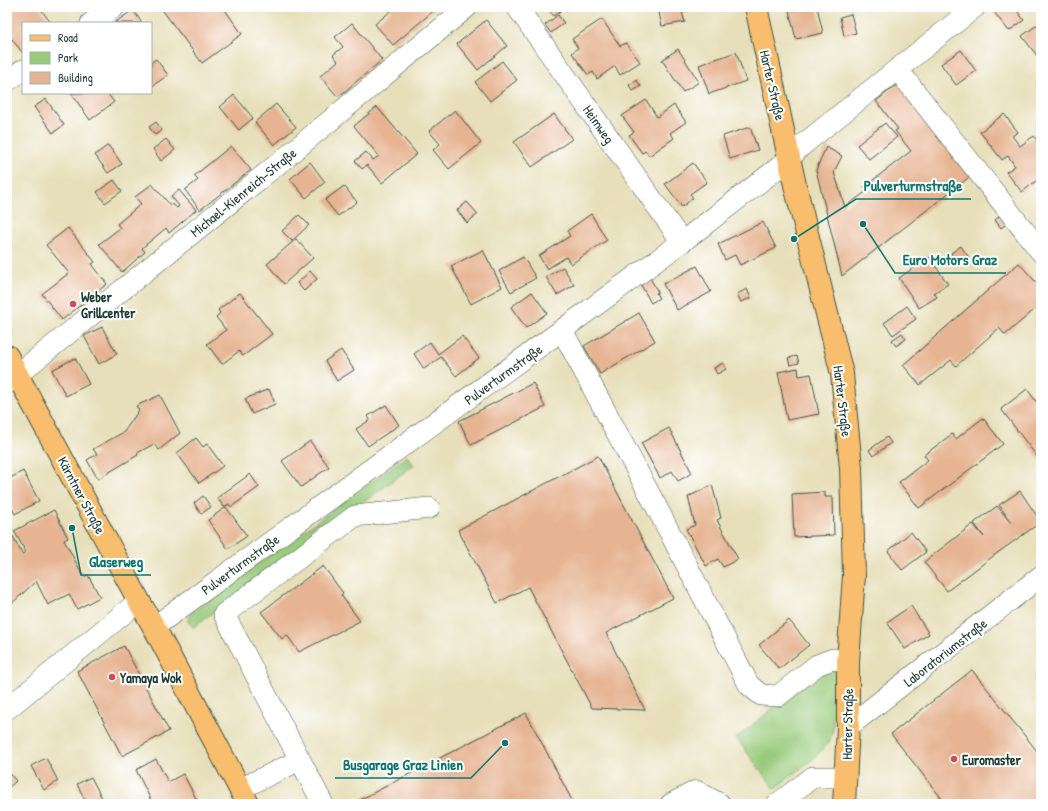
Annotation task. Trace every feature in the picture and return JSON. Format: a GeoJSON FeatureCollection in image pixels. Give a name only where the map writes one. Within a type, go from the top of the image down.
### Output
{"type":"FeatureCollection","features":[{"type":"Feature","properties":{"kind":"main road","name":"Harter Straße"},"geometry":{"type":"LineString","coordinates":[[756,7],[795,185],[842,374],[851,468],[854,576],[848,661],[848,727],[844,804]]}},
{"type":"Feature","properties":{"kind":"main road","name":"Kärntner Straße"},"geometry":{"type":"LineString","coordinates":[[7,356],[12,379],[154,627],[244,796]]}},
{"type":"Feature","properties":{"kind":"street"},"geometry":{"type":"LineString","coordinates":[[92,22],[114,7]]}},
{"type":"Feature","properties":{"kind":"street","name":"Michael-Kienreich-Straße"},"geometry":{"type":"LineString","coordinates":[[12,379],[467,7]]}},
{"type":"Feature","properties":{"kind":"street","name":"Heimweg"},"geometry":{"type":"LineString","coordinates":[[517,7],[682,242]]}},
{"type":"Feature","properties":{"kind":"street","name":"Pulverturmstraße"},"geometry":{"type":"LineString","coordinates":[[154,627],[682,242],[790,158],[800,147],[975,7]]}},
{"type":"Feature","properties":{"kind":"street"},"geometry":{"type":"LineString","coordinates":[[898,70],[1041,252]]}},
{"type":"Feature","properties":{"kind":"street"},"geometry":{"type":"LineString","coordinates":[[7,81],[22,71]]}},
{"type":"Feature","properties":{"kind":"street"},"geometry":{"type":"LineString","coordinates":[[562,330],[749,685],[761,695],[778,696],[817,665],[833,659],[848,661]]}},
{"type":"Feature","properties":{"kind":"street"},"geometry":{"type":"LineString","coordinates":[[323,804],[224,614],[355,516],[428,508]]}},
{"type":"Feature","properties":{"kind":"street","name":"Laboratoriumstraße"},"geometry":{"type":"LineString","coordinates":[[848,727],[1041,576]]}},
{"type":"Feature","properties":{"kind":"street"},"geometry":{"type":"LineString","coordinates":[[7,709],[139,601]]}},
{"type":"Feature","properties":{"kind":"street"},"geometry":{"type":"LineString","coordinates":[[244,796],[300,760]]}},
{"type":"Feature","properties":{"kind":"street"},"geometry":{"type":"LineString","coordinates":[[777,804],[813,777],[846,777]]}},
{"type":"Feature","properties":{"kind":"street"},"geometry":{"type":"LineString","coordinates":[[671,804],[696,791],[720,804]]}},
{"type":"Feature","properties":{"kind":"green space"},"geometry":{"type":"Polygon","coordinates":[[[407,456],[414,465],[193,627],[188,621],[190,614],[407,456]]]}},
{"type":"Feature","properties":{"kind":"green space"},"geometry":{"type":"Polygon","coordinates":[[[829,667],[835,671],[833,729],[828,743],[815,757],[775,789],[736,738],[823,669],[829,667]]]}},
{"type":"Feature","properties":{"kind":"building"},"geometry":{"type":"Polygon","coordinates":[[[7,7],[39,7],[50,22],[22,22],[22,52],[7,33],[7,7]]]}},
{"type":"Feature","properties":{"kind":"building"},"geometry":{"type":"Polygon","coordinates":[[[63,7],[82,7],[77,10],[63,7]]]}},
{"type":"Feature","properties":{"kind":"building"},"geometry":{"type":"Polygon","coordinates":[[[160,7],[217,7],[219,10],[223,7],[242,34],[202,63],[160,7]]]}},
{"type":"Feature","properties":{"kind":"building"},"geometry":{"type":"Polygon","coordinates":[[[388,7],[438,7],[393,45],[375,24],[391,11],[388,7]]]}},
{"type":"Feature","properties":{"kind":"building"},"geometry":{"type":"Polygon","coordinates":[[[546,7],[565,7],[554,16],[546,7]]]}},
{"type":"Feature","properties":{"kind":"building"},"geometry":{"type":"Polygon","coordinates":[[[660,7],[695,7],[696,9],[682,12],[685,22],[662,26],[659,12],[661,12],[660,7]]]}},
{"type":"Feature","properties":{"kind":"building"},"geometry":{"type":"Polygon","coordinates":[[[805,7],[817,7],[823,33],[796,39],[789,11],[805,7]]]}},
{"type":"Feature","properties":{"kind":"building"},"geometry":{"type":"Polygon","coordinates":[[[998,7],[1014,7],[1024,20],[1009,31],[993,11],[998,7]]]}},
{"type":"Feature","properties":{"kind":"building"},"geometry":{"type":"Polygon","coordinates":[[[133,10],[141,22],[115,22],[133,10]]]}},
{"type":"Feature","properties":{"kind":"building"},"geometry":{"type":"Polygon","coordinates":[[[851,14],[856,33],[844,36],[840,17],[851,14]]]}},
{"type":"Feature","properties":{"kind":"building"},"geometry":{"type":"Polygon","coordinates":[[[558,15],[564,23],[551,33],[545,25],[558,15]]]}},
{"type":"Feature","properties":{"kind":"building"},"geometry":{"type":"Polygon","coordinates":[[[602,19],[620,46],[626,43],[640,62],[620,75],[615,66],[597,79],[593,72],[588,75],[572,53],[578,48],[572,39],[602,19]]]}},
{"type":"Feature","properties":{"kind":"building"},"geometry":{"type":"Polygon","coordinates":[[[486,20],[507,46],[478,70],[457,44],[486,20]]]}},
{"type":"Feature","properties":{"kind":"building"},"geometry":{"type":"Polygon","coordinates":[[[1041,22],[1041,61],[1022,36],[1041,22]]]}},
{"type":"Feature","properties":{"kind":"building"},"geometry":{"type":"Polygon","coordinates":[[[352,23],[382,60],[338,97],[320,76],[338,61],[333,55],[343,47],[335,37],[352,23]]]}},
{"type":"Feature","properties":{"kind":"building"},"geometry":{"type":"Polygon","coordinates":[[[678,49],[699,82],[683,92],[662,60],[678,49]]]}},
{"type":"Feature","properties":{"kind":"building"},"geometry":{"type":"Polygon","coordinates":[[[961,50],[976,71],[956,85],[941,64],[961,50]]]}},
{"type":"Feature","properties":{"kind":"building"},"geometry":{"type":"Polygon","coordinates":[[[736,52],[746,81],[709,94],[699,65],[736,52]]]}},
{"type":"Feature","properties":{"kind":"building"},"geometry":{"type":"Polygon","coordinates":[[[156,59],[168,75],[152,86],[152,62],[156,59]]]}},
{"type":"Feature","properties":{"kind":"building"},"geometry":{"type":"Polygon","coordinates":[[[502,61],[517,80],[490,101],[475,82],[502,61]]]}},
{"type":"Feature","properties":{"kind":"building"},"geometry":{"type":"Polygon","coordinates":[[[636,80],[641,86],[633,91],[629,85],[636,80]]]}},
{"type":"Feature","properties":{"kind":"building"},"geometry":{"type":"Polygon","coordinates":[[[899,83],[972,175],[842,276],[816,170],[826,147],[842,156],[834,172],[845,207],[867,191],[864,187],[911,151],[895,131],[898,129],[876,101],[899,83]]]}},
{"type":"Feature","properties":{"kind":"building"},"geometry":{"type":"Polygon","coordinates":[[[72,94],[108,94],[114,102],[90,120],[72,94]]]}},
{"type":"Feature","properties":{"kind":"building"},"geometry":{"type":"Polygon","coordinates":[[[234,95],[253,118],[239,130],[220,107],[234,95]]]}},
{"type":"Feature","properties":{"kind":"building"},"geometry":{"type":"Polygon","coordinates":[[[46,99],[64,125],[53,133],[34,107],[46,99]]]}},
{"type":"Feature","properties":{"kind":"building"},"geometry":{"type":"Polygon","coordinates":[[[646,100],[657,117],[674,105],[686,122],[670,133],[674,138],[649,156],[646,151],[642,153],[629,135],[634,132],[622,116],[646,100]]]}},
{"type":"Feature","properties":{"kind":"building"},"geometry":{"type":"Polygon","coordinates":[[[276,104],[296,127],[274,145],[255,122],[276,104]]]}},
{"type":"Feature","properties":{"kind":"building"},"geometry":{"type":"Polygon","coordinates":[[[377,107],[417,154],[382,183],[367,165],[362,169],[355,161],[366,152],[373,160],[379,156],[354,126],[377,107]]]}},
{"type":"Feature","properties":{"kind":"building"},"geometry":{"type":"Polygon","coordinates":[[[455,110],[481,143],[449,169],[433,150],[440,144],[429,131],[455,110]]]}},
{"type":"Feature","properties":{"kind":"building"},"geometry":{"type":"Polygon","coordinates":[[[554,114],[572,139],[532,167],[514,142],[554,114]]]}},
{"type":"Feature","properties":{"kind":"building"},"geometry":{"type":"Polygon","coordinates":[[[1004,114],[1018,132],[1012,136],[1020,146],[1034,136],[1041,146],[1041,177],[1022,192],[1006,172],[1015,166],[1008,156],[1002,160],[980,132],[1004,114]]]}},
{"type":"Feature","properties":{"kind":"building"},"geometry":{"type":"Polygon","coordinates":[[[156,122],[162,130],[155,135],[149,127],[156,122]]]}},
{"type":"Feature","properties":{"kind":"building"},"geometry":{"type":"Polygon","coordinates":[[[885,123],[897,137],[869,159],[857,145],[885,123]]]}},
{"type":"Feature","properties":{"kind":"building"},"geometry":{"type":"Polygon","coordinates":[[[750,127],[758,150],[730,159],[723,136],[750,127]]]}},
{"type":"Feature","properties":{"kind":"building"},"geometry":{"type":"Polygon","coordinates":[[[166,139],[175,150],[161,161],[153,149],[166,139]]]}},
{"type":"Feature","properties":{"kind":"building"},"geometry":{"type":"Polygon","coordinates":[[[108,145],[122,164],[108,173],[95,155],[108,145]]]}},
{"type":"Feature","properties":{"kind":"building"},"geometry":{"type":"Polygon","coordinates":[[[231,146],[251,170],[200,210],[185,190],[198,180],[194,176],[231,146]]]}},
{"type":"Feature","properties":{"kind":"building"},"geometry":{"type":"Polygon","coordinates":[[[310,162],[325,182],[306,198],[290,179],[310,162]]]}},
{"type":"Feature","properties":{"kind":"building"},"geometry":{"type":"Polygon","coordinates":[[[693,163],[707,182],[690,194],[693,198],[682,207],[665,184],[693,163]]]}},
{"type":"Feature","properties":{"kind":"building"},"geometry":{"type":"Polygon","coordinates":[[[114,180],[122,191],[105,203],[97,192],[114,180]]]}},
{"type":"Feature","properties":{"kind":"building"},"geometry":{"type":"Polygon","coordinates":[[[152,184],[170,205],[172,204],[177,208],[179,206],[171,196],[179,190],[196,210],[169,233],[166,228],[142,248],[145,252],[122,272],[99,244],[120,228],[117,224],[141,204],[135,197],[152,184]]]}},
{"type":"Feature","properties":{"kind":"building"},"geometry":{"type":"Polygon","coordinates":[[[344,186],[357,202],[338,216],[325,200],[344,186]]]}},
{"type":"Feature","properties":{"kind":"building"},"geometry":{"type":"Polygon","coordinates":[[[467,202],[478,214],[467,223],[457,210],[467,202]]]}},
{"type":"Feature","properties":{"kind":"building"},"geometry":{"type":"Polygon","coordinates":[[[591,214],[607,240],[571,264],[566,257],[547,269],[539,256],[570,236],[567,231],[591,214]]]}},
{"type":"Feature","properties":{"kind":"building"},"geometry":{"type":"Polygon","coordinates":[[[1002,214],[1008,223],[1001,228],[995,220],[1002,214]]]}},
{"type":"Feature","properties":{"kind":"building"},"geometry":{"type":"Polygon","coordinates":[[[299,215],[309,225],[292,241],[282,231],[299,215]]]}},
{"type":"Feature","properties":{"kind":"building"},"geometry":{"type":"Polygon","coordinates":[[[763,222],[776,248],[740,265],[735,255],[725,260],[718,244],[763,222]]]}},
{"type":"Feature","properties":{"kind":"building"},"geometry":{"type":"Polygon","coordinates":[[[68,228],[95,262],[92,264],[107,284],[62,320],[42,294],[69,273],[46,245],[68,228]]]}},
{"type":"Feature","properties":{"kind":"building"},"geometry":{"type":"Polygon","coordinates":[[[296,239],[313,258],[284,284],[267,264],[296,239]]]}},
{"type":"Feature","properties":{"kind":"building"},"geometry":{"type":"Polygon","coordinates":[[[961,246],[969,258],[959,265],[951,253],[961,246]]]}},
{"type":"Feature","properties":{"kind":"building"},"geometry":{"type":"Polygon","coordinates":[[[483,250],[502,287],[471,304],[451,266],[483,250]]]}},
{"type":"Feature","properties":{"kind":"building"},"geometry":{"type":"Polygon","coordinates":[[[523,257],[536,278],[511,292],[499,271],[523,257]]]}},
{"type":"Feature","properties":{"kind":"building"},"geometry":{"type":"Polygon","coordinates":[[[929,257],[948,284],[934,293],[937,297],[919,308],[899,278],[929,257]]]}},
{"type":"Feature","properties":{"kind":"building"},"geometry":{"type":"Polygon","coordinates":[[[1019,263],[1041,288],[1041,304],[1005,335],[999,328],[956,366],[951,360],[920,385],[903,365],[1019,263]]]}},
{"type":"Feature","properties":{"kind":"building"},"geometry":{"type":"Polygon","coordinates":[[[697,266],[711,292],[677,310],[663,284],[697,266]]]}},
{"type":"Feature","properties":{"kind":"building"},"geometry":{"type":"Polygon","coordinates":[[[563,267],[574,285],[557,295],[546,277],[563,267]]]}},
{"type":"Feature","properties":{"kind":"building"},"geometry":{"type":"Polygon","coordinates":[[[310,271],[317,279],[304,291],[297,283],[310,271]]]}},
{"type":"Feature","properties":{"kind":"building"},"geometry":{"type":"Polygon","coordinates":[[[650,278],[658,292],[656,293],[659,298],[651,303],[641,285],[650,278]]]}},
{"type":"Feature","properties":{"kind":"building"},"geometry":{"type":"Polygon","coordinates":[[[747,289],[751,298],[741,302],[737,294],[747,289]]]}},
{"type":"Feature","properties":{"kind":"building"},"geometry":{"type":"Polygon","coordinates":[[[532,292],[547,313],[526,328],[511,307],[532,292]]]}},
{"type":"Feature","properties":{"kind":"building"},"geometry":{"type":"Polygon","coordinates":[[[240,293],[272,334],[243,356],[239,351],[222,364],[207,344],[226,330],[216,317],[220,313],[218,310],[240,293]]]}},
{"type":"Feature","properties":{"kind":"building"},"geometry":{"type":"Polygon","coordinates":[[[907,306],[916,319],[893,335],[884,323],[907,306]]]}},
{"type":"Feature","properties":{"kind":"building"},"geometry":{"type":"Polygon","coordinates":[[[639,313],[655,341],[600,374],[584,346],[639,313]]]}},
{"type":"Feature","properties":{"kind":"building"},"geometry":{"type":"Polygon","coordinates":[[[102,327],[117,354],[99,364],[84,336],[102,327]]]}},
{"type":"Feature","properties":{"kind":"building"},"geometry":{"type":"Polygon","coordinates":[[[902,333],[906,339],[896,346],[892,340],[902,333]]]}},
{"type":"Feature","properties":{"kind":"building"},"geometry":{"type":"Polygon","coordinates":[[[462,336],[479,358],[456,376],[441,357],[424,369],[414,354],[430,342],[438,354],[462,336]]]}},
{"type":"Feature","properties":{"kind":"building"},"geometry":{"type":"Polygon","coordinates":[[[341,350],[354,370],[337,381],[325,361],[341,350]]]}},
{"type":"Feature","properties":{"kind":"building"},"geometry":{"type":"Polygon","coordinates":[[[797,356],[799,363],[790,365],[788,358],[797,356]]]}},
{"type":"Feature","properties":{"kind":"building"},"geometry":{"type":"Polygon","coordinates":[[[75,358],[89,384],[66,396],[52,370],[75,358]]]}},
{"type":"Feature","properties":{"kind":"building"},"geometry":{"type":"Polygon","coordinates":[[[723,363],[726,369],[717,374],[714,368],[723,363]]]}},
{"type":"Feature","properties":{"kind":"building"},"geometry":{"type":"Polygon","coordinates":[[[798,368],[799,376],[811,374],[819,414],[787,420],[778,372],[798,368]]]}},
{"type":"Feature","properties":{"kind":"building"},"geometry":{"type":"Polygon","coordinates":[[[533,383],[545,407],[471,445],[459,421],[533,383]]]}},
{"type":"Feature","properties":{"kind":"building"},"geometry":{"type":"Polygon","coordinates":[[[269,389],[275,404],[252,414],[245,399],[269,389]]]}},
{"type":"Feature","properties":{"kind":"building"},"geometry":{"type":"Polygon","coordinates":[[[1027,389],[1041,408],[1041,462],[1001,409],[1027,389]]]}},
{"type":"Feature","properties":{"kind":"building"},"geometry":{"type":"Polygon","coordinates":[[[160,395],[180,433],[159,450],[154,444],[137,453],[138,455],[98,479],[87,460],[97,454],[93,449],[124,432],[139,410],[136,406],[160,395]]]}},
{"type":"Feature","properties":{"kind":"building"},"geometry":{"type":"Polygon","coordinates":[[[386,405],[399,425],[368,446],[356,429],[370,420],[368,416],[386,405]]]}},
{"type":"Feature","properties":{"kind":"building"},"geometry":{"type":"Polygon","coordinates":[[[983,418],[1003,444],[919,508],[899,482],[928,460],[924,455],[952,434],[956,439],[983,418]]]}},
{"type":"Feature","properties":{"kind":"building"},"geometry":{"type":"Polygon","coordinates":[[[669,428],[692,473],[678,481],[672,471],[660,478],[641,443],[669,428]]]}},
{"type":"Feature","properties":{"kind":"building"},"geometry":{"type":"Polygon","coordinates":[[[887,437],[891,443],[873,456],[869,450],[887,437]]]}},
{"type":"Feature","properties":{"kind":"building"},"geometry":{"type":"Polygon","coordinates":[[[196,438],[203,447],[207,444],[223,466],[199,483],[177,453],[196,438]]]}},
{"type":"Feature","properties":{"kind":"building"},"geometry":{"type":"Polygon","coordinates":[[[310,441],[329,467],[301,487],[282,461],[310,441]]]}},
{"type":"Feature","properties":{"kind":"building"},"geometry":{"type":"Polygon","coordinates":[[[598,456],[673,598],[606,633],[645,710],[592,708],[528,587],[497,603],[458,530],[598,456]]]}},
{"type":"Feature","properties":{"kind":"building"},"geometry":{"type":"Polygon","coordinates":[[[23,471],[39,501],[15,514],[7,499],[7,480],[23,471]]]}},
{"type":"Feature","properties":{"kind":"building"},"geometry":{"type":"Polygon","coordinates":[[[250,474],[259,487],[231,507],[229,504],[224,507],[217,498],[250,474]]]}},
{"type":"Feature","properties":{"kind":"building"},"geometry":{"type":"Polygon","coordinates":[[[712,485],[721,518],[717,520],[738,559],[723,567],[718,559],[706,566],[686,529],[695,525],[688,497],[712,485]]]}},
{"type":"Feature","properties":{"kind":"building"},"geometry":{"type":"Polygon","coordinates":[[[1020,491],[1041,522],[947,591],[924,562],[973,524],[984,537],[974,523],[997,506],[1011,523],[999,505],[1020,491]]]}},
{"type":"Feature","properties":{"kind":"building"},"geometry":{"type":"Polygon","coordinates":[[[825,492],[825,497],[833,497],[834,535],[794,537],[792,494],[825,492]]]}},
{"type":"Feature","properties":{"kind":"building"},"geometry":{"type":"Polygon","coordinates":[[[203,496],[211,507],[201,514],[194,503],[203,496]]]}},
{"type":"Feature","properties":{"kind":"building"},"geometry":{"type":"Polygon","coordinates":[[[226,507],[247,536],[228,549],[208,520],[226,507]]]}},
{"type":"Feature","properties":{"kind":"building"},"geometry":{"type":"Polygon","coordinates":[[[54,510],[68,538],[64,540],[84,577],[88,575],[100,597],[77,609],[69,594],[48,605],[36,581],[7,608],[7,539],[13,536],[22,554],[26,552],[14,531],[54,510]]]}},
{"type":"Feature","properties":{"kind":"building"},"geometry":{"type":"Polygon","coordinates":[[[911,532],[926,552],[902,570],[888,551],[911,532]]]}},
{"type":"Feature","properties":{"kind":"building"},"geometry":{"type":"Polygon","coordinates":[[[323,566],[343,593],[341,595],[360,621],[299,652],[287,635],[282,639],[261,612],[323,566]]]}},
{"type":"Feature","properties":{"kind":"building"},"geometry":{"type":"Polygon","coordinates":[[[911,606],[929,634],[905,649],[887,622],[911,606]]]}},
{"type":"Feature","properties":{"kind":"building"},"geometry":{"type":"Polygon","coordinates":[[[789,620],[809,645],[779,669],[759,645],[789,620]]]}},
{"type":"Feature","properties":{"kind":"building"},"geometry":{"type":"Polygon","coordinates":[[[124,646],[169,731],[122,756],[77,671],[124,646]]]}},
{"type":"Feature","properties":{"kind":"building"},"geometry":{"type":"Polygon","coordinates":[[[972,670],[1041,756],[1041,804],[946,804],[891,734],[972,670]]]}},
{"type":"Feature","properties":{"kind":"building"},"geometry":{"type":"Polygon","coordinates":[[[526,713],[574,804],[352,804],[526,713]]]}},
{"type":"Feature","properties":{"kind":"building"},"geometry":{"type":"Polygon","coordinates":[[[46,758],[58,781],[44,790],[31,766],[46,758]]]}},
{"type":"Feature","properties":{"kind":"building"},"geometry":{"type":"Polygon","coordinates":[[[156,759],[168,782],[183,774],[199,804],[153,804],[136,770],[156,759]]]}},
{"type":"Feature","properties":{"kind":"building"},"geometry":{"type":"Polygon","coordinates":[[[7,770],[16,781],[7,789],[7,770]]]}},
{"type":"Feature","properties":{"kind":"building"},"geometry":{"type":"Polygon","coordinates":[[[91,777],[105,804],[87,804],[77,784],[91,777]]]}},
{"type":"Feature","properties":{"kind":"place","name":"Euro Motors Graz"},"geometry":{"type":"Point","coordinates":[863,224]}},
{"type":"Feature","properties":{"kind":"place","name":"Pulverturmstraße"},"geometry":{"type":"Point","coordinates":[794,239]}},
{"type":"Feature","properties":{"kind":"place","name":"Weber Grillcenter"},"geometry":{"type":"Point","coordinates":[73,304]}},
{"type":"Feature","properties":{"kind":"place","name":"Glaserweg"},"geometry":{"type":"Point","coordinates":[72,528]}},
{"type":"Feature","properties":{"kind":"place","name":"Yamaya Wok"},"geometry":{"type":"Point","coordinates":[112,677]}},
{"type":"Feature","properties":{"kind":"place","name":"Busgarage Graz Linien"},"geometry":{"type":"Point","coordinates":[505,743]}},
{"type":"Feature","properties":{"kind":"place","name":"Euromaster"},"geometry":{"type":"Point","coordinates":[954,759]}}]}
